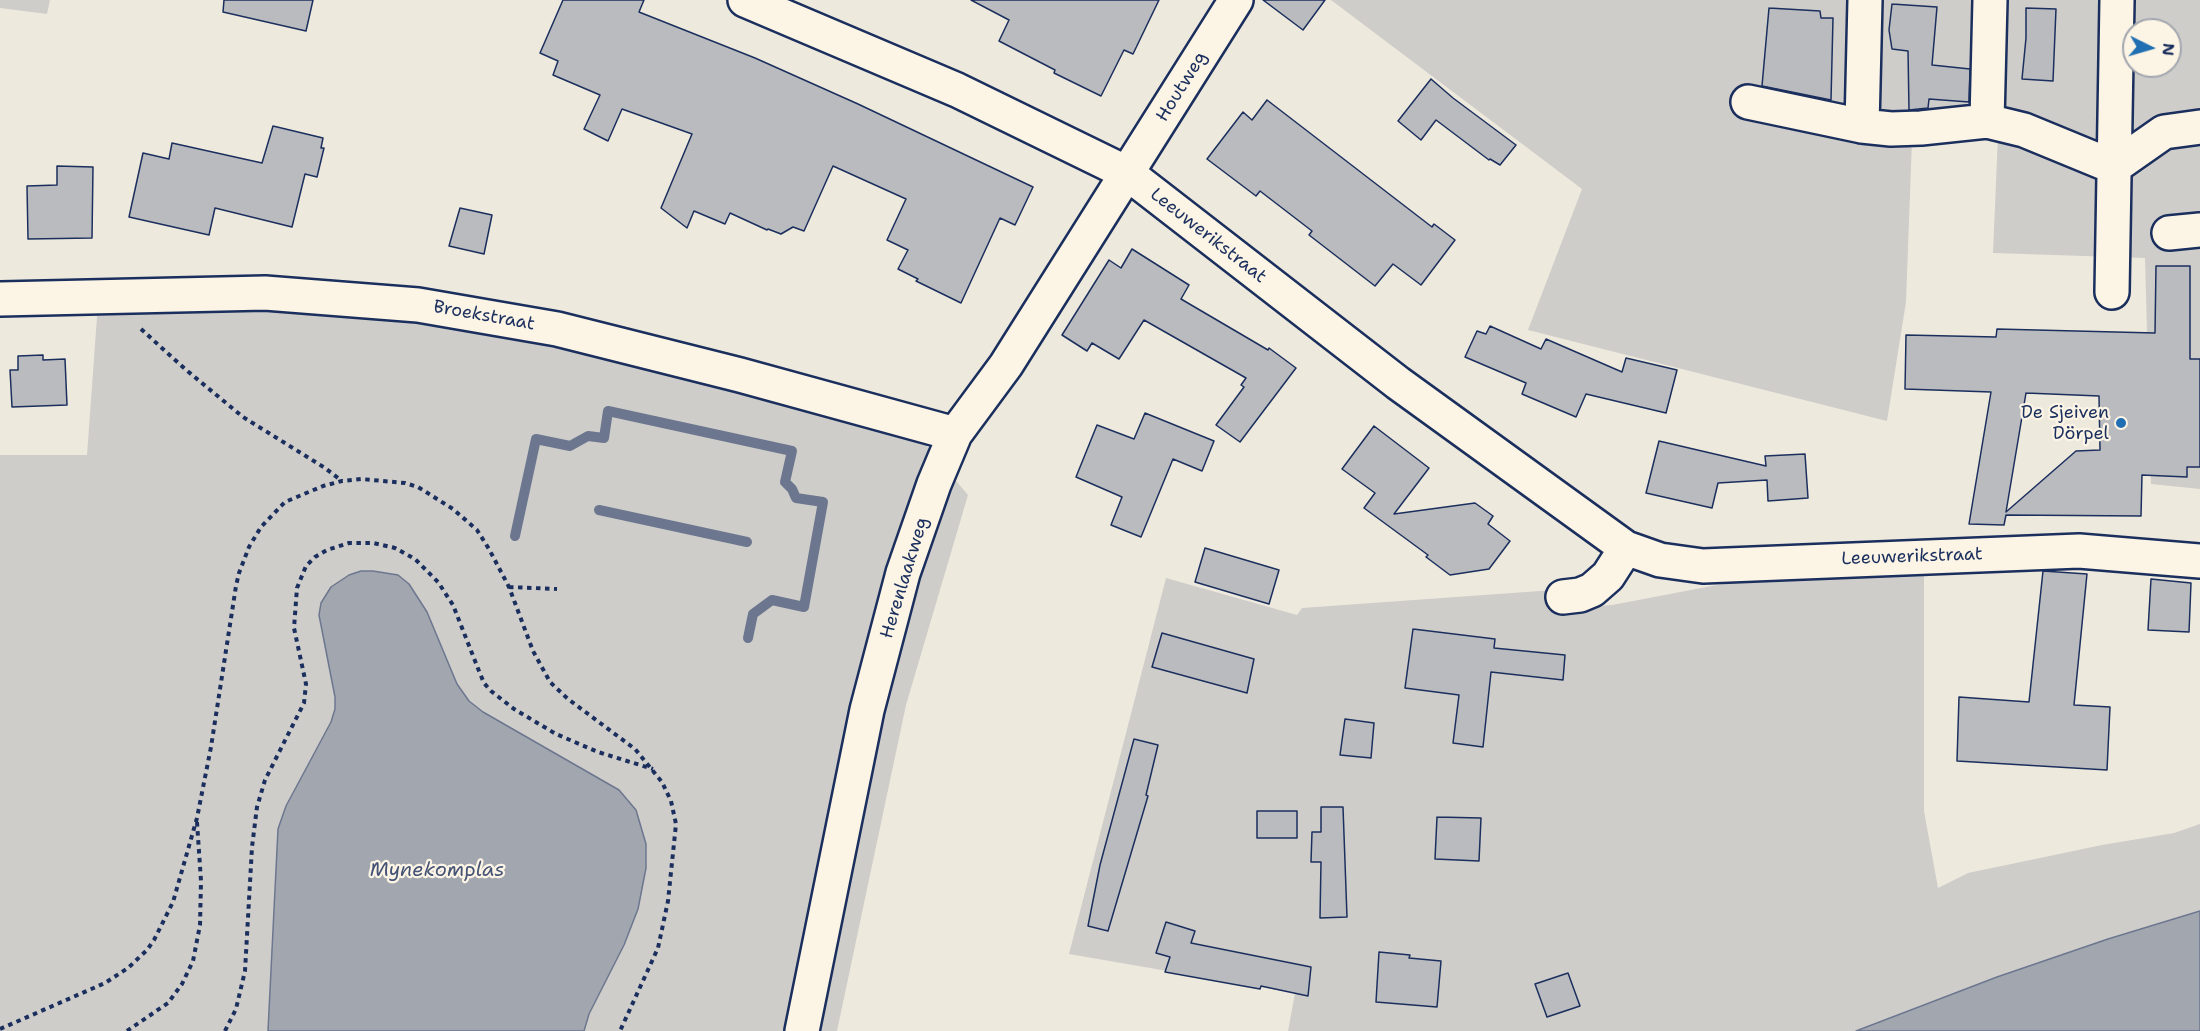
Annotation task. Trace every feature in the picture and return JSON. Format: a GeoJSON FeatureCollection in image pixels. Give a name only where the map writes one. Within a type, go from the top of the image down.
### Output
{"type":"FeatureCollection","features":[{"type":"Feature","properties":{"kind":"street","name":"Leeuwerikstraat"},"geometry":{"type":"LineString","coordinates":[[746,0],[957,90],[1127,173],[1398,383],[1626,548],[1660,560],[1703,566],[2079,550],[2200,561]]}},
{"type":"Feature","properties":{"kind":"street","name":"Houtweg"},"geometry":{"type":"LineString","coordinates":[[1127,173],[1236,0]]}},
{"type":"Feature","properties":{"kind":"street"},"geometry":{"type":"LineString","coordinates":[[1862,126],[1865,0]]}},
{"type":"Feature","properties":{"kind":"street"},"geometry":{"type":"LineString","coordinates":[[1987,121],[1990,0]]}},
{"type":"Feature","properties":{"kind":"street"},"geometry":{"type":"LineString","coordinates":[[2112,292],[2117,0]]}},
{"type":"Feature","properties":{"kind":"street"},"geometry":{"type":"LineString","coordinates":[[1748,102],[1862,126],[1891,129],[1987,121],[2024,130],[2114,167]]}},
{"type":"Feature","properties":{"kind":"street"},"geometry":{"type":"LineString","coordinates":[[2114,167],[2164,132],[2200,127]]}},
{"type":"Feature","properties":{"kind":"street","name":"Herenlaakweg"},"geometry":{"type":"LineString","coordinates":[[802,1031],[867,710],[903,573],[934,484],[955,434],[1006,365],[1127,173]]}},
{"type":"Feature","properties":{"kind":"street","name":"Broekstraat"},"geometry":{"type":"LineString","coordinates":[[0,299],[265,293],[418,305],[556,329],[740,375],[955,434]]}},
{"type":"Feature","properties":{"kind":"street"},"geometry":{"type":"LineString","coordinates":[[1563,597],[1580,595],[1592,590],[1608,576],[1626,548]]}},
{"type":"Feature","properties":{"kind":"path"},"geometry":{"type":"LineString","coordinates":[[115,295],[132,321],[243,417],[342,481]]}},
{"type":"Feature","properties":{"kind":"path"},"geometry":{"type":"LineString","coordinates":[[0,1029],[105,982],[128,968],[147,950],[161,929],[173,902],[197,818],[211,747],[236,586],[243,560],[261,527],[276,509],[303,493],[342,481],[361,479],[405,483],[425,491],[453,509],[477,530],[509,586],[533,651],[550,682],[568,699],[625,740],[654,769],[671,801],[676,824],[668,901],[658,948],[620,1031]]}},
{"type":"Feature","properties":{"kind":"path"},"geometry":{"type":"LineString","coordinates":[[225,1031],[236,1009],[245,971],[252,847],[258,800],[265,780],[304,704],[306,684],[294,628],[297,588],[306,566],[315,557],[327,550],[349,543],[373,543],[395,548],[415,559],[438,582],[453,605],[478,670],[491,691],[514,709],[556,734],[598,753],[654,769]]}},
{"type":"Feature","properties":{"kind":"path"},"geometry":{"type":"LineString","coordinates":[[509,586],[557,589]]}},
{"type":"Feature","properties":{"kind":"path"},"geometry":{"type":"LineString","coordinates":[[127,1031],[168,1003],[178,992],[193,961],[200,926],[201,881],[197,818]]}},
{"type":"Feature","properties":{"kind":"shaded area"},"geometry":{"type":"Polygon","coordinates":[[[0,0],[50,0],[47,14],[0,8],[0,0]]]}},
{"type":"Feature","properties":{"kind":"shaded area"},"geometry":{"type":"Polygon","coordinates":[[[1331,0],[2200,0],[2200,489],[2151,484],[2145,258],[1993,253],[1998,135],[1912,140],[1906,302],[1887,421],[1528,330],[1582,189],[1331,0]]]}},
{"type":"Feature","properties":{"kind":"shaded area"},"geometry":{"type":"Polygon","coordinates":[[[98,303],[236,303],[437,319],[774,392],[773,403],[813,413],[817,403],[919,437],[968,495],[906,705],[837,1031],[584,1031],[589,1014],[624,945],[646,868],[646,845],[636,810],[469,701],[457,684],[398,575],[361,571],[349,575],[331,587],[335,709],[331,722],[278,829],[268,1031],[0,1031],[0,455],[87,455],[98,303]]]}},
{"type":"Feature","properties":{"kind":"shaded area"},"geometry":{"type":"Polygon","coordinates":[[[1924,571],[1924,811],[1938,888],[1968,873],[2102,845],[2174,833],[2200,824],[2200,911],[2108,939],[1997,977],[1856,1031],[1288,1031],[1295,993],[1069,954],[1166,578],[1297,615],[1302,608],[1568,589],[1572,608],[1612,605],[1717,585],[1801,575],[1924,571]]]}},
{"type":"Feature","properties":{"kind":"water","name":"Mynekomplas"},"geometry":{"type":"Polygon","coordinates":[[[361,571],[398,575],[409,584],[427,612],[457,684],[469,701],[483,712],[619,790],[636,810],[646,844],[646,868],[638,909],[624,945],[589,1014],[584,1031],[268,1031],[278,829],[286,806],[331,722],[335,709],[335,697],[319,615],[321,603],[331,587],[349,575],[361,571]]]}},
{"type":"Feature","properties":{"kind":"water"},"geometry":{"type":"Polygon","coordinates":[[[2200,911],[2200,1031],[1856,1031],[1997,977],[2108,939],[2200,911]]]}},
{"type":"Feature","properties":{"kind":"building"},"geometry":{"type":"Polygon","coordinates":[[[224,0],[313,0],[306,31],[223,12],[224,0]]]}},
{"type":"Feature","properties":{"kind":"building"},"geometry":{"type":"Polygon","coordinates":[[[563,0],[644,0],[639,12],[755,58],[1033,187],[1015,225],[1000,218],[961,303],[916,281],[918,279],[898,269],[908,250],[887,240],[906,199],[833,166],[804,231],[793,227],[781,234],[730,213],[725,224],[694,211],[687,228],[661,208],[692,134],[622,109],[608,141],[584,129],[600,95],[553,75],[558,61],[540,53],[563,0]]]}},
{"type":"Feature","properties":{"kind":"building"},"geometry":{"type":"Polygon","coordinates":[[[971,0],[1159,0],[1133,54],[1124,50],[1101,96],[1054,73],[1055,70],[999,41],[1009,20],[971,0]]]}},
{"type":"Feature","properties":{"kind":"building"},"geometry":{"type":"Polygon","coordinates":[[[1263,0],[1325,0],[1303,30],[1263,0]]]}},
{"type":"Feature","properties":{"kind":"building"},"geometry":{"type":"Polygon","coordinates":[[[1892,4],[1937,7],[1932,65],[1970,69],[1969,102],[1929,99],[1928,108],[1909,110],[1908,51],[1892,49],[1889,30],[1892,4]]]}},
{"type":"Feature","properties":{"kind":"building"},"geometry":{"type":"Polygon","coordinates":[[[1769,8],[1820,11],[1821,18],[1833,18],[1831,100],[1762,86],[1769,8]]]}},
{"type":"Feature","properties":{"kind":"building"},"geometry":{"type":"Polygon","coordinates":[[[2026,8],[2056,9],[2053,81],[2022,79],[2026,8]]]}},
{"type":"Feature","properties":{"kind":"building"},"geometry":{"type":"Polygon","coordinates":[[[1431,79],[1516,145],[1500,165],[1489,160],[1436,120],[1421,140],[1398,121],[1431,79]]]}},
{"type":"Feature","properties":{"kind":"building"},"geometry":{"type":"Polygon","coordinates":[[[1267,100],[1432,227],[1434,224],[1455,240],[1421,285],[1393,264],[1375,286],[1309,235],[1312,231],[1260,191],[1256,196],[1207,159],[1243,112],[1252,120],[1267,100]]]}},
{"type":"Feature","properties":{"kind":"building"},"geometry":{"type":"Polygon","coordinates":[[[273,126],[323,138],[321,148],[324,148],[317,177],[305,174],[292,227],[215,208],[209,235],[129,217],[143,153],[169,159],[172,143],[262,163],[273,126]]]}},
{"type":"Feature","properties":{"kind":"building"},"geometry":{"type":"Polygon","coordinates":[[[57,166],[93,167],[92,238],[28,239],[27,186],[57,185],[57,166]]]}},
{"type":"Feature","properties":{"kind":"building"},"geometry":{"type":"Polygon","coordinates":[[[460,208],[492,215],[484,254],[449,246],[460,208]]]}},
{"type":"Feature","properties":{"kind":"building"},"geometry":{"type":"Polygon","coordinates":[[[1132,249],[1189,285],[1181,299],[1268,350],[1269,348],[1296,368],[1240,442],[1216,425],[1244,387],[1241,385],[1246,378],[1144,320],[1119,359],[1092,343],[1087,351],[1062,335],[1109,260],[1121,268],[1132,249]]]}},
{"type":"Feature","properties":{"kind":"building"},"geometry":{"type":"Polygon","coordinates":[[[2156,266],[2190,266],[2190,359],[2200,359],[2200,467],[2187,467],[2187,477],[2142,475],[2141,516],[2006,515],[2004,525],[1969,524],[1991,392],[1905,389],[1906,335],[1996,337],[1997,329],[2155,333],[2156,266]],[[2026,393],[2006,512],[2076,451],[2100,450],[2099,396],[2026,393]]]}},
{"type":"Feature","properties":{"kind":"building"},"geometry":{"type":"Polygon","coordinates":[[[1490,326],[1541,349],[1546,339],[1622,372],[1626,358],[1677,370],[1666,413],[1586,394],[1576,417],[1522,394],[1526,383],[1465,357],[1477,331],[1486,334],[1490,326]]]}},
{"type":"Feature","properties":{"kind":"building"},"geometry":{"type":"Polygon","coordinates":[[[43,355],[43,360],[65,359],[67,405],[12,407],[10,370],[18,370],[18,356],[43,355]]]}},
{"type":"Feature","properties":{"kind":"building"},"geometry":{"type":"Polygon","coordinates":[[[1145,413],[1214,441],[1202,471],[1173,459],[1141,537],[1111,525],[1122,497],[1076,477],[1097,425],[1134,439],[1145,413]]]}},
{"type":"Feature","properties":{"kind":"building"},"geometry":{"type":"Polygon","coordinates":[[[1374,426],[1429,468],[1394,514],[1475,503],[1493,516],[1488,524],[1510,541],[1489,569],[1450,575],[1426,557],[1428,555],[1364,508],[1375,493],[1342,469],[1374,426]]]}},
{"type":"Feature","properties":{"kind":"building"},"geometry":{"type":"Polygon","coordinates":[[[1659,441],[1766,466],[1765,456],[1805,454],[1808,498],[1768,501],[1767,480],[1718,483],[1712,508],[1646,493],[1659,441]]]}},
{"type":"Feature","properties":{"kind":"building"},"geometry":{"type":"Polygon","coordinates":[[[1205,548],[1279,570],[1269,604],[1195,582],[1205,548]]]}},
{"type":"Feature","properties":{"kind":"building"},"geometry":{"type":"Polygon","coordinates":[[[2043,571],[2087,574],[2074,705],[2110,707],[2107,770],[1957,761],[1959,697],[2029,702],[2043,571]]]}},
{"type":"Feature","properties":{"kind":"building"},"geometry":{"type":"Polygon","coordinates":[[[2151,579],[2191,583],[2189,632],[2148,630],[2151,579]]]}},
{"type":"Feature","properties":{"kind":"building"},"geometry":{"type":"Polygon","coordinates":[[[1413,629],[1495,639],[1494,648],[1565,655],[1563,680],[1491,672],[1483,747],[1453,743],[1459,695],[1405,688],[1413,629]]]}},
{"type":"Feature","properties":{"kind":"building"},"geometry":{"type":"Polygon","coordinates":[[[1162,633],[1254,659],[1247,693],[1152,667],[1162,633]]]}},
{"type":"Feature","properties":{"kind":"building"},"geometry":{"type":"Polygon","coordinates":[[[1345,719],[1374,723],[1371,758],[1340,755],[1345,719]]]}},
{"type":"Feature","properties":{"kind":"building"},"geometry":{"type":"Polygon","coordinates":[[[1134,739],[1158,745],[1146,795],[1148,796],[1108,931],[1088,926],[1100,865],[1134,739]]]}},
{"type":"Feature","properties":{"kind":"building"},"geometry":{"type":"Polygon","coordinates":[[[1321,807],[1343,807],[1347,917],[1320,918],[1321,862],[1311,862],[1312,832],[1321,832],[1321,807]]]}},
{"type":"Feature","properties":{"kind":"building"},"geometry":{"type":"Polygon","coordinates":[[[1257,811],[1297,811],[1297,838],[1257,838],[1257,811]]]}},
{"type":"Feature","properties":{"kind":"building"},"geometry":{"type":"Polygon","coordinates":[[[1437,817],[1481,818],[1479,861],[1435,859],[1437,817]]]}},
{"type":"Feature","properties":{"kind":"building"},"geometry":{"type":"Polygon","coordinates":[[[1166,922],[1195,931],[1191,943],[1311,967],[1308,996],[1261,986],[1260,989],[1165,972],[1170,957],[1156,953],[1166,922]]]}},
{"type":"Feature","properties":{"kind":"building"},"geometry":{"type":"Polygon","coordinates":[[[1379,952],[1441,961],[1437,1007],[1376,1002],[1379,952]]]}},
{"type":"Feature","properties":{"kind":"building"},"geometry":{"type":"Polygon","coordinates":[[[1568,973],[1580,1006],[1547,1017],[1535,984],[1568,973]]]}},
{"type":"Feature","properties":{"kind":"waterway"},"geometry":{"type":"LineString","coordinates":[[515,536],[536,439],[570,446],[588,436],[604,438],[608,411],[792,451],[785,482],[792,489],[796,498],[823,502],[804,607],[772,600],[753,614],[748,638]]}},
{"type":"Feature","properties":{"kind":"waterway"},"geometry":{"type":"LineString","coordinates":[[599,510],[747,542]]}},
{"type":"Feature","properties":{"kind":"place","name":"De Sjeiven Dörpel"},"geometry":{"type":"Point","coordinates":[2121,423]}}]}
